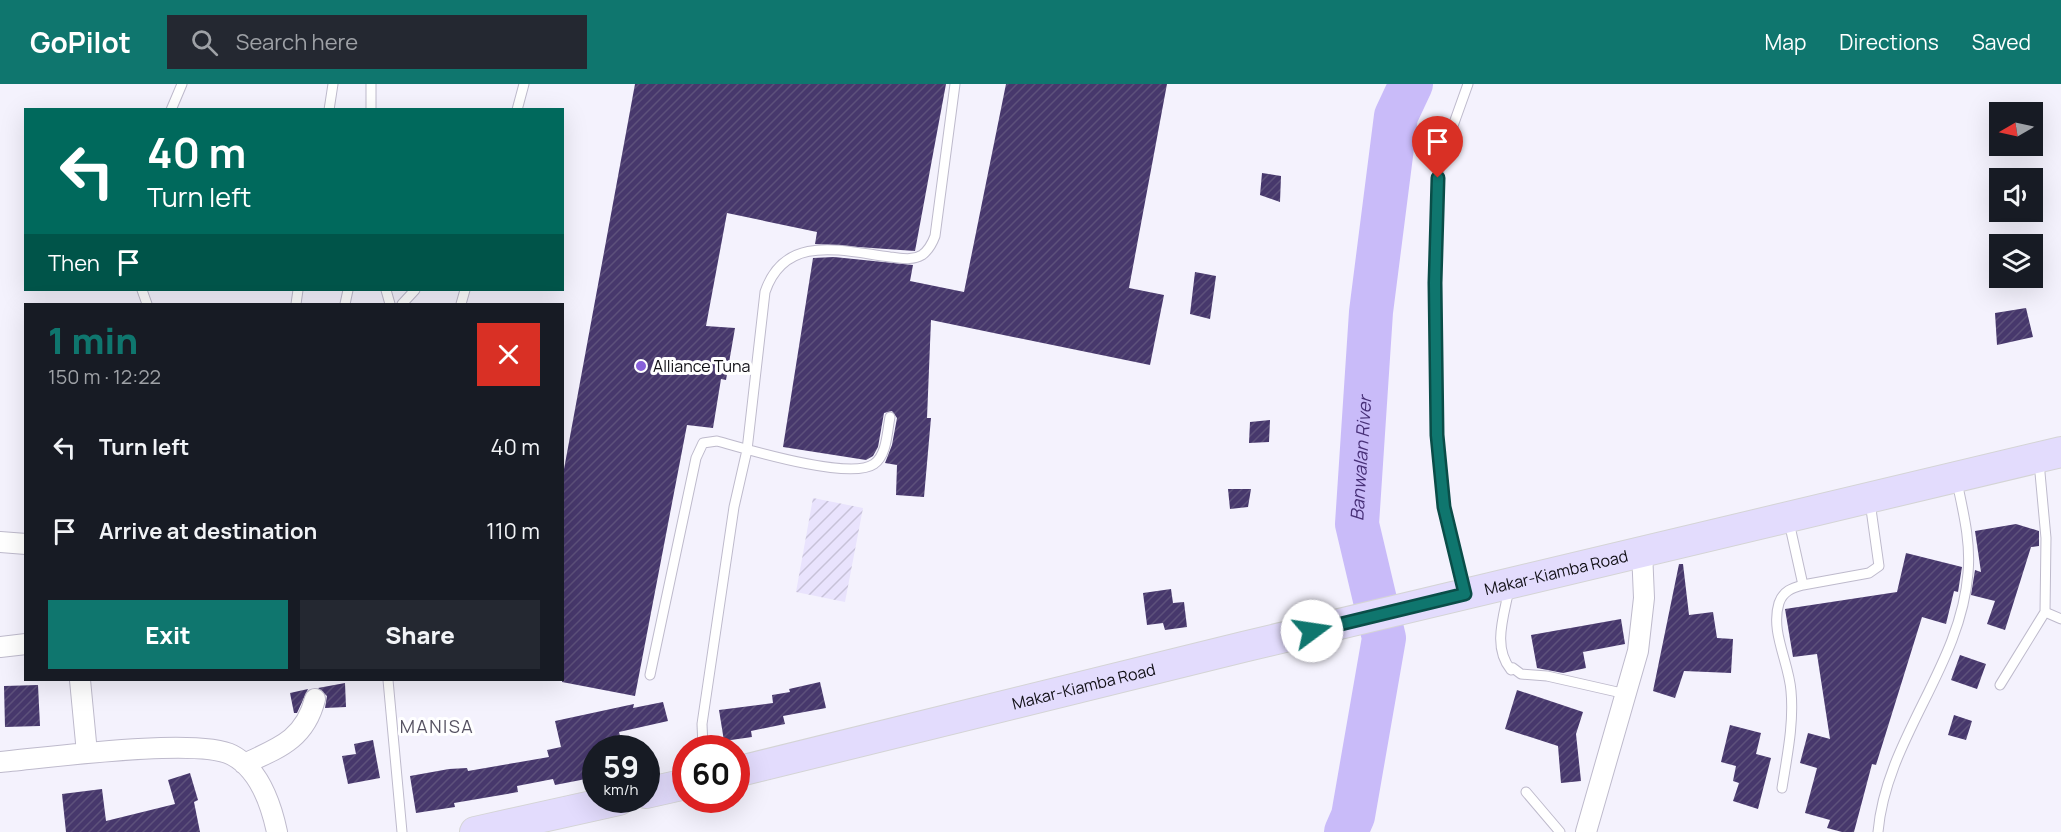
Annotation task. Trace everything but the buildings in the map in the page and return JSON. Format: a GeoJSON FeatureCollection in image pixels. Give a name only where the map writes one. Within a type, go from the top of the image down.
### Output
{"type":"FeatureCollection","features":[{"type":"Feature","properties":{"kind":"main road","name":"Makar-Kiamba Road"},"geometry":{"type":"LineString","coordinates":[[750,769],[1243,647],[2050,454]]}},
{"type":"Feature","properties":{"kind":"main road"},"geometry":{"type":"LineString","coordinates":[[476,832],[582,808]]}},
{"type":"Feature","properties":{"kind":"street"},"geometry":{"type":"LineString","coordinates":[[0,542],[24,544]]}},
{"type":"Feature","properties":{"kind":"street"},"geometry":{"type":"LineString","coordinates":[[1586,832],[1626,694],[1642,621],[1644,598],[1642,551]]}},
{"type":"Feature","properties":{"kind":"street"},"geometry":{"type":"LineString","coordinates":[[0,647],[24,644]]}},
{"type":"Feature","properties":{"kind":"street"},"geometry":{"type":"LineString","coordinates":[[80,681],[87,753]]}},
{"type":"Feature","properties":{"kind":"street"},"geometry":{"type":"LineString","coordinates":[[244,764],[294,738],[311,716],[315,699]]}},
{"type":"Feature","properties":{"kind":"street"},"geometry":{"type":"LineString","coordinates":[[0,762],[87,753],[196,747],[231,754],[244,764],[267,796],[277,832]]}},
{"type":"Feature","properties":{"kind":"lane"},"geometry":{"type":"LineString","coordinates":[[172,108],[182,84]]}},
{"type":"Feature","properties":{"kind":"lane"},"geometry":{"type":"LineString","coordinates":[[329,108],[333,84]]}},
{"type":"Feature","properties":{"kind":"lane"},"geometry":{"type":"LineString","coordinates":[[370,84],[371,108]]}},
{"type":"Feature","properties":{"kind":"lane"},"geometry":{"type":"LineString","coordinates":[[518,108],[524,84]]}},
{"type":"Feature","properties":{"kind":"lane"},"geometry":{"type":"LineString","coordinates":[[702,735],[702,724],[734,507],[747,450],[765,292],[770,278],[788,259],[820,249],[910,259],[929,249],[935,236],[955,84]]}},
{"type":"Feature","properties":{"kind":"lane"},"geometry":{"type":"LineString","coordinates":[[1457,596],[1437,435],[1435,283],[1439,165],[1468,84]]}},
{"type":"Feature","properties":{"kind":"lane"},"geometry":{"type":"LineString","coordinates":[[403,303],[414,291]]}},
{"type":"Feature","properties":{"kind":"lane"},"geometry":{"type":"LineString","coordinates":[[650,675],[700,447],[711,440],[822,466],[854,470],[866,468],[882,456],[890,417]]}},
{"type":"Feature","properties":{"kind":"lane"},"geometry":{"type":"LineString","coordinates":[[2000,685],[2045,612],[2050,454]]}},
{"type":"Feature","properties":{"kind":"lane"},"geometry":{"type":"LineString","coordinates":[[1878,832],[1889,774],[1947,650],[1964,597],[1968,574],[1968,548],[1956,477]]}},
{"type":"Feature","properties":{"kind":"lane"},"geometry":{"type":"LineString","coordinates":[[1782,788],[1792,723],[1791,688],[1777,616],[1783,595],[1790,588],[1869,573],[1880,566],[1869,497]]}},
{"type":"Feature","properties":{"kind":"lane"},"geometry":{"type":"LineString","coordinates":[[1788,517],[1803,585]]}},
{"type":"Feature","properties":{"kind":"lane"},"geometry":{"type":"LineString","coordinates":[[1510,583],[1501,632],[1501,653],[1511,670],[1513,668],[1521,674],[1547,676],[1626,694]]}},
{"type":"Feature","properties":{"kind":"lane"},"geometry":{"type":"LineString","coordinates":[[2045,612],[2061,619]]}},
{"type":"Feature","properties":{"kind":"lane"},"geometry":{"type":"LineString","coordinates":[[388,681],[402,832]]}},
{"type":"Feature","properties":{"kind":"lane"},"geometry":{"type":"LineString","coordinates":[[1526,792],[1560,832]]}},
{"type":"Feature","properties":{"kind":"shaded area"},"geometry":{"type":"Polygon","coordinates":[[[813,498],[863,508],[845,602],[796,592],[813,498]]]}},
{"type":"Feature","properties":{"kind":"waterway","name":"Banwalan River"},"geometry":{"type":"LineString","coordinates":[[1346,832],[1353,816],[1384,638],[1357,524],[1371,312],[1396,116],[1411,84]]}},
{"type":"Feature","properties":{"kind":"place","name":"Alliance Tuna"},"geometry":{"type":"Point","coordinates":[641,366]}},
{"type":"Feature","properties":{"kind":"district","name":"MANISA"},"geometry":{"type":"Point","coordinates":[437,727]}},
{"type":"Feature","properties":{"kind":"route"},"geometry":{"type":"LineString","coordinates":[[1312,631],[1465,594],[1444,507],[1437,435],[1435,283],[1438,178]]}}]}
